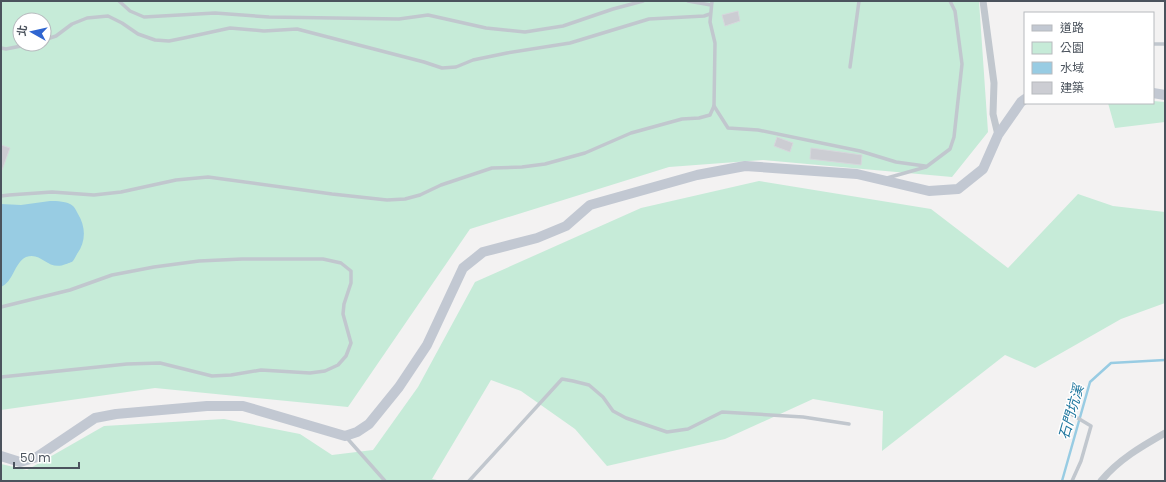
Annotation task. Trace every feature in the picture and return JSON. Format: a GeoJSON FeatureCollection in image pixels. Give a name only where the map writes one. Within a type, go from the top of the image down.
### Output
{"type":"FeatureCollection","features":[{"type":"Feature","properties":{"kind":"street"},"geometry":{"type":"LineString","coordinates":[[983,1],[994,83],[993,114],[998,135]]}},
{"type":"Feature","properties":{"kind":"street"},"geometry":{"type":"LineString","coordinates":[[1154,93],[1165,95]]}},
{"type":"Feature","properties":{"kind":"street"},"geometry":{"type":"LineString","coordinates":[[1,456],[20,462],[37,457],[95,418],[116,414],[207,406],[244,406],[345,436],[357,432],[369,424],[399,387],[428,345],[463,268],[483,252],[537,238],[566,226],[590,205],[704,174],[746,166],[857,174],[929,191],[958,189],[983,169],[998,135],[1024,100]]}},
{"type":"Feature","properties":{"kind":"street"},"geometry":{"type":"LineString","coordinates":[[1101,481],[1117,465],[1142,446],[1165,432]]}},
{"type":"Feature","properties":{"kind":"lane"},"geometry":{"type":"LineString","coordinates":[[118,1],[130,11],[144,17],[215,12],[269,16],[399,19],[428,15],[486,28],[525,32],[563,26],[613,9],[643,1]]}},
{"type":"Feature","properties":{"kind":"lane"},"geometry":{"type":"LineString","coordinates":[[1,196],[52,192],[94,195],[121,192],[176,180],[208,177],[348,196],[387,200],[405,199],[420,195],[441,185],[492,168],[522,167],[545,164],[585,153],[631,132],[682,119],[710,116],[714,106],[715,43],[710,22],[712,3],[688,1]]}},
{"type":"Feature","properties":{"kind":"lane"},"geometry":{"type":"LineString","coordinates":[[850,67],[859,1]]}},
{"type":"Feature","properties":{"kind":"lane"},"geometry":{"type":"LineString","coordinates":[[880,180],[926,167],[950,149],[954,137],[962,64],[955,10],[950,1]]}},
{"type":"Feature","properties":{"kind":"lane"},"geometry":{"type":"LineString","coordinates":[[52,37],[72,24],[87,18],[108,16],[122,23],[138,34],[155,40],[169,41],[230,28],[264,31],[298,29],[442,68],[456,68],[473,60],[570,43],[649,19],[704,16],[710,14]]}},
{"type":"Feature","properties":{"kind":"lane"},"geometry":{"type":"LineString","coordinates":[[1154,44],[1165,44]]}},
{"type":"Feature","properties":{"kind":"lane"},"geometry":{"type":"LineString","coordinates":[[1,48],[12,48]]}},
{"type":"Feature","properties":{"kind":"lane"},"geometry":{"type":"LineString","coordinates":[[714,106],[728,128],[758,130],[860,151],[896,162],[926,167]]}},
{"type":"Feature","properties":{"kind":"lane"},"geometry":{"type":"LineString","coordinates":[[1,307],[70,290],[112,275],[199,262],[242,259],[323,259],[341,262],[351,271],[351,283],[344,304],[343,314],[351,344],[346,356],[338,365],[325,371],[310,373],[261,370],[231,375],[212,376],[160,363],[127,364],[1,377]]}},
{"type":"Feature","properties":{"kind":"lane"},"geometry":{"type":"LineString","coordinates":[[470,481],[562,380],[589,385],[604,397],[613,411],[626,418],[667,432],[688,429],[722,412],[803,417],[849,424]]}},
{"type":"Feature","properties":{"kind":"lane"},"geometry":{"type":"LineString","coordinates":[[1071,414],[1091,426],[1081,461],[1072,481]]}},
{"type":"Feature","properties":{"kind":"lane"},"geometry":{"type":"LineString","coordinates":[[345,436],[385,481]]}},
{"type":"Feature","properties":{"kind":"green space"},"geometry":{"type":"Polygon","coordinates":[[[1,1],[979,1],[988,132],[952,177],[763,160],[669,167],[470,229],[348,407],[155,388],[1,410],[1,1]]]}},
{"type":"Feature","properties":{"kind":"green space"},"geometry":{"type":"Polygon","coordinates":[[[1154,101],[1165,102],[1165,122],[1115,128],[1108,104],[1154,104],[1154,101]]]}},
{"type":"Feature","properties":{"kind":"green space"},"geometry":{"type":"Polygon","coordinates":[[[759,181],[931,209],[1008,268],[1078,194],[1113,206],[1165,212],[1165,303],[1121,319],[1035,368],[1005,355],[882,451],[883,411],[813,399],[725,439],[607,466],[575,429],[521,391],[491,380],[432,479],[442,481],[1,481],[1,464],[27,470],[104,426],[224,419],[300,434],[332,455],[373,450],[418,387],[475,282],[641,208],[759,181]]]}},
{"type":"Feature","properties":{"kind":"water"},"geometry":{"type":"Polygon","coordinates":[[[50,201],[68,203],[75,209],[81,219],[84,229],[80,249],[72,262],[60,266],[50,264],[36,257],[26,257],[19,263],[9,281],[1,287],[1,204],[21,205],[50,201]]]}},
{"type":"Feature","properties":{"kind":"building"},"geometry":{"type":"Polygon","coordinates":[[[738,11],[740,21],[725,26],[722,15],[738,11]]]}},
{"type":"Feature","properties":{"kind":"building"},"geometry":{"type":"Polygon","coordinates":[[[777,137],[793,143],[790,152],[774,146],[777,137]]]}},
{"type":"Feature","properties":{"kind":"building"},"geometry":{"type":"Polygon","coordinates":[[[1,145],[10,148],[2,170],[1,170],[1,145]]]}},
{"type":"Feature","properties":{"kind":"building"},"geometry":{"type":"Polygon","coordinates":[[[811,148],[862,155],[861,165],[810,159],[811,148]]]}},
{"type":"Feature","properties":{"kind":"waterway","name":"石門坑溪"},"geometry":{"type":"LineString","coordinates":[[1062,481],[1090,382],[1111,363],[1165,360]]}}]}
